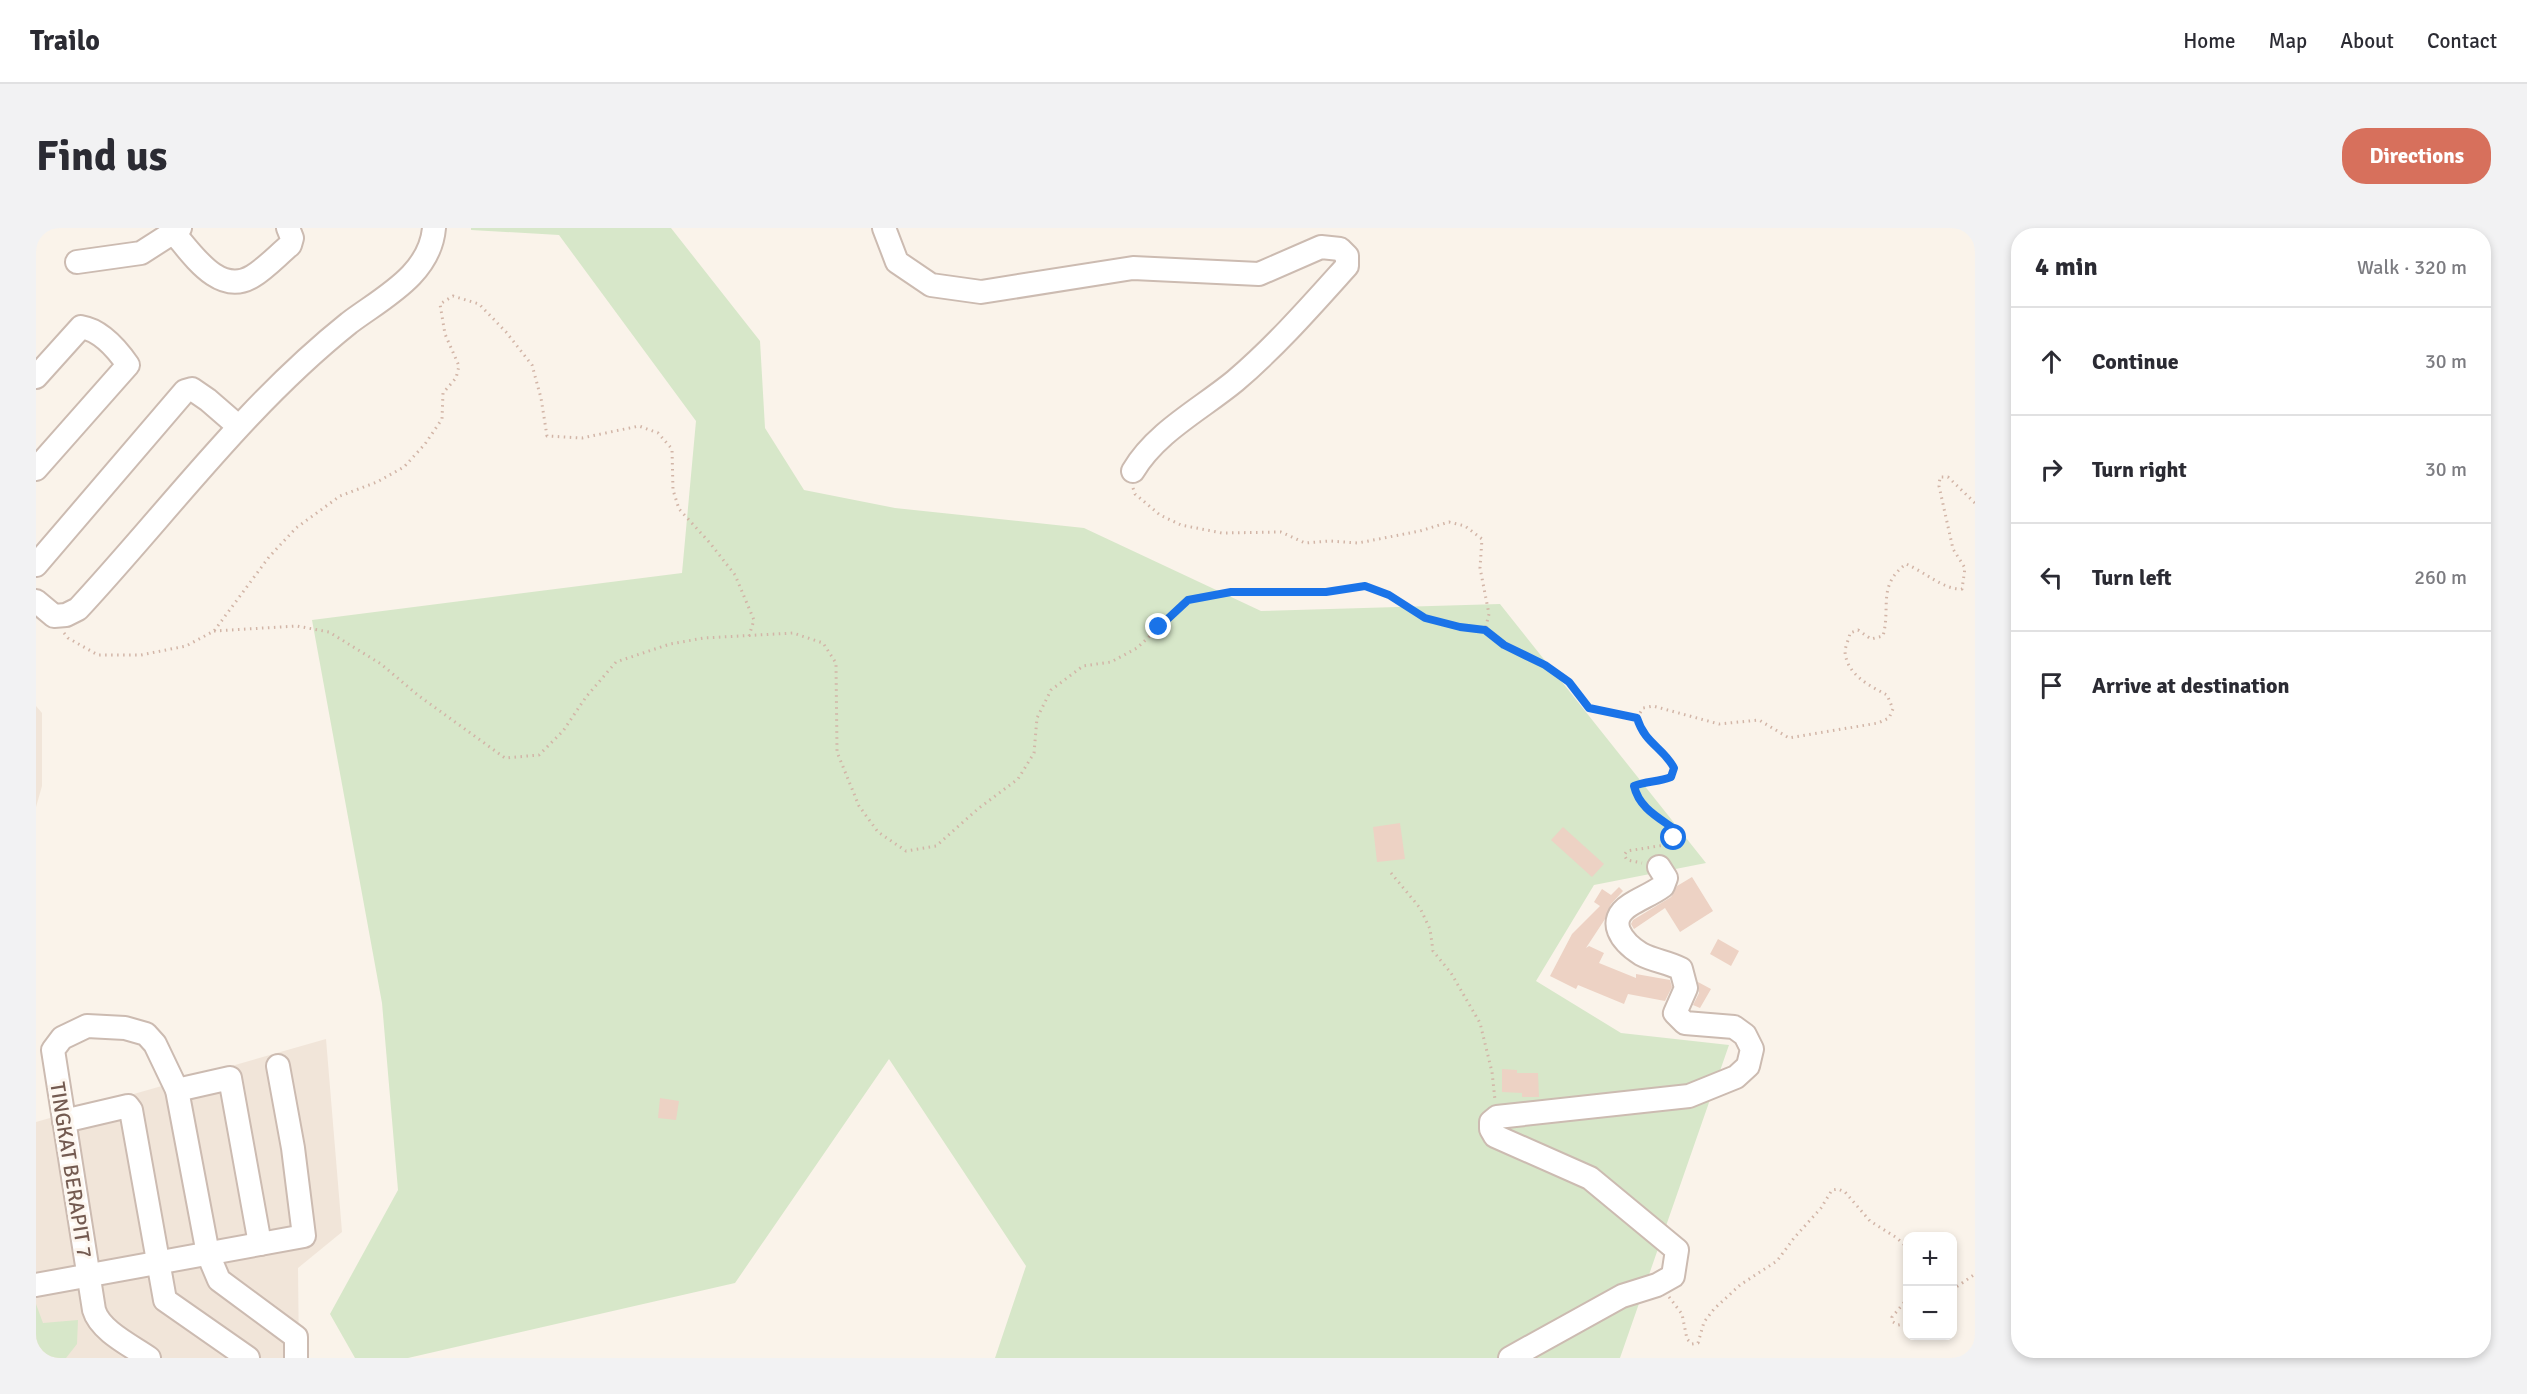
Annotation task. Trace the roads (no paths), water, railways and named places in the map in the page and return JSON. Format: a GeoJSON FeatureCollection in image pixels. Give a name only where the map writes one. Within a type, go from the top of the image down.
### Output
{"type":"FeatureCollection","features":[{"type":"Feature","properties":{"kind":"street"},"geometry":{"type":"LineString","coordinates":[[77,262],[141,253],[177,230],[209,272],[227,281],[239,282],[253,276],[290,245],[292,238],[288,228]]}},
{"type":"Feature","properties":{"kind":"street"},"geometry":{"type":"LineString","coordinates":[[36,601],[54,616],[66,615],[78,609],[238,426],[292,371],[328,340],[400,287],[427,252],[434,228]]}},
{"type":"Feature","properties":{"kind":"street"},"geometry":{"type":"LineString","coordinates":[[884,228],[897,262],[931,285],[981,292],[1133,268],[1259,274],[1321,247],[1340,249],[1347,256],[1347,266],[1290,330],[1235,381],[1143,453],[1134,471]]}},
{"type":"Feature","properties":{"kind":"street"},"geometry":{"type":"LineString","coordinates":[[36,377],[81,327],[91,328],[119,352],[128,365],[36,469]]}},
{"type":"Feature","properties":{"kind":"street"},"geometry":{"type":"LineString","coordinates":[[36,565],[185,391],[192,389],[200,394],[238,426]]}},
{"type":"Feature","properties":{"kind":"street"},"geometry":{"type":"LineString","coordinates":[[1510,1358],[1622,1296],[1658,1285],[1673,1276],[1677,1250],[1590,1178],[1495,1136],[1491,1129],[1491,1122],[1497,1117],[1689,1096],[1736,1077],[1748,1066],[1752,1049],[1745,1035],[1734,1027],[1685,1023],[1675,1014],[1686,988],[1681,969],[1641,954],[1618,933],[1615,924],[1620,914],[1629,905],[1663,886],[1666,878],[1659,867]]}},
{"type":"Feature","properties":{"kind":"street","name":"TINGKAT BERAPIT 7"},"geometry":{"type":"LineString","coordinates":[[149,1358],[97,1319],[88,1277],[53,1050],[62,1038],[87,1026],[125,1028],[146,1034],[155,1044],[177,1090]]}},
{"type":"Feature","properties":{"kind":"street"},"geometry":{"type":"LineString","coordinates":[[36,1285],[304,1236],[294,1148],[278,1066]]}},
{"type":"Feature","properties":{"kind":"street"},"geometry":{"type":"LineString","coordinates":[[260,1244],[230,1078],[177,1090],[208,1254],[219,1280],[296,1348]]}},
{"type":"Feature","properties":{"kind":"street"},"geometry":{"type":"LineString","coordinates":[[64,1122],[124,1105],[131,1110],[165,1300],[248,1358]]}}]}
